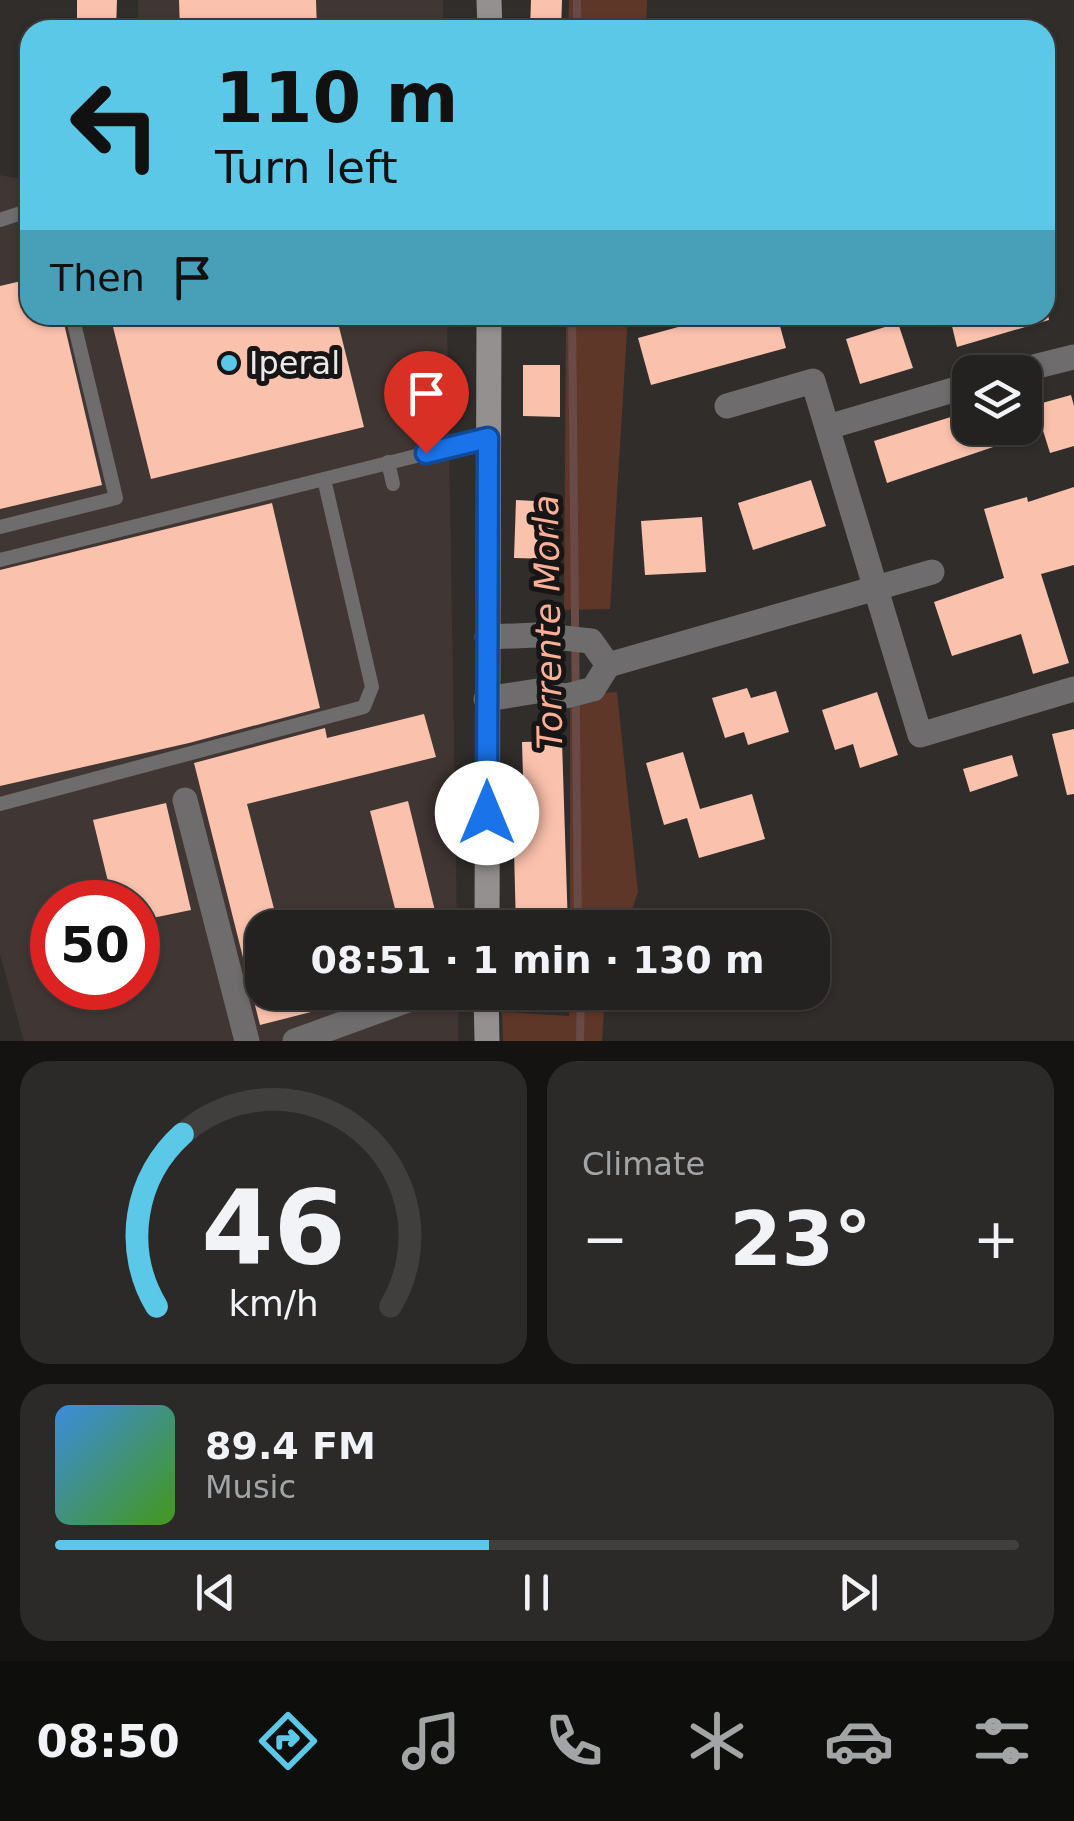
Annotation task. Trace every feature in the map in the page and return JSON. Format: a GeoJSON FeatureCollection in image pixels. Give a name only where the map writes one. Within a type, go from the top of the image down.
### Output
{"type":"FeatureCollection","features":[{"type":"Feature","properties":{"kind":"main road"},"geometry":{"type":"LineString","coordinates":[[487,910],[489,325]]}},
{"type":"Feature","properties":{"kind":"main road"},"geometry":{"type":"LineString","coordinates":[[486,1010],[486,1041]]}},
{"type":"Feature","properties":{"kind":"street"},"geometry":{"type":"LineString","coordinates":[[1042,365],[1074,357]]}},
{"type":"Feature","properties":{"kind":"street"},"geometry":{"type":"LineString","coordinates":[[727,406],[812,381],[920,735],[1074,689]]}},
{"type":"Feature","properties":{"kind":"street"},"geometry":{"type":"LineString","coordinates":[[828,426],[952,390]]}},
{"type":"Feature","properties":{"kind":"street"},"geometry":{"type":"LineString","coordinates":[[486,699],[537,690],[566,696],[593,689],[608,666],[932,572]]}},
{"type":"Feature","properties":{"kind":"street"},"geometry":{"type":"LineString","coordinates":[[487,637],[536,634],[592,641],[608,666]]}},
{"type":"Feature","properties":{"kind":"street"},"geometry":{"type":"LineString","coordinates":[[185,800],[247,1041]]}},
{"type":"Feature","properties":{"kind":"street"},"geometry":{"type":"LineString","coordinates":[[295,1041],[380,1010]]}},
{"type":"Feature","properties":{"kind":"lane"},"geometry":{"type":"LineString","coordinates":[[0,528],[116,498],[74,325]]}},
{"type":"Feature","properties":{"kind":"lane"},"geometry":{"type":"LineString","coordinates":[[0,560],[488,438]]}},
{"type":"Feature","properties":{"kind":"lane"},"geometry":{"type":"LineString","coordinates":[[388,462],[393,484]]}},
{"type":"Feature","properties":{"kind":"lane"},"geometry":{"type":"LineString","coordinates":[[0,804],[364,707],[372,687],[324,479]]}},
{"type":"Feature","properties":{"kind":"shaded area"},"geometry":{"type":"Polygon","coordinates":[[[138,0],[443,0],[443,20],[138,20],[138,0]]]}},
{"type":"Feature","properties":{"kind":"shaded area"},"geometry":{"type":"Polygon","coordinates":[[[569,0],[647,0],[646,20],[568,20],[569,0]]]}},
{"type":"Feature","properties":{"kind":"shaded area"},"geometry":{"type":"Polygon","coordinates":[[[0,175],[20,179],[20,325],[447,325],[457,910],[245,910],[245,1010],[458,1010],[458,1041],[24,1041],[0,955],[0,175]]]}},
{"type":"Feature","properties":{"kind":"shaded area"},"geometry":{"type":"Polygon","coordinates":[[[566,325],[627,325],[610,609],[564,610],[566,325]]]}},
{"type":"Feature","properties":{"kind":"shaded area"},"geometry":{"type":"Polygon","coordinates":[[[617,692],[638,892],[632,910],[570,910],[570,696],[617,692]]]}},
{"type":"Feature","properties":{"kind":"shaded area"},"geometry":{"type":"Polygon","coordinates":[[[569,1010],[604,1010],[602,1041],[503,1041],[502,1012],[569,1016],[569,1010]]]}},
{"type":"Feature","properties":{"kind":"building"},"geometry":{"type":"Polygon","coordinates":[[[77,0],[117,0],[116,20],[77,20],[77,0]]]}},
{"type":"Feature","properties":{"kind":"building"},"geometry":{"type":"Polygon","coordinates":[[[179,0],[316,0],[317,20],[180,20],[179,0]]]}},
{"type":"Feature","properties":{"kind":"building"},"geometry":{"type":"Polygon","coordinates":[[[531,0],[562,0],[561,20],[530,20],[531,0]]]}},
{"type":"Feature","properties":{"kind":"building"},"geometry":{"type":"Polygon","coordinates":[[[20,281],[20,325],[64,325],[102,485],[0,509],[0,286],[20,281]]]}},
{"type":"Feature","properties":{"kind":"building"},"geometry":{"type":"Polygon","coordinates":[[[112,325],[338,325],[364,427],[151,479],[112,325]]]}},
{"type":"Feature","properties":{"kind":"building"},"geometry":{"type":"Polygon","coordinates":[[[685,325],[780,325],[786,348],[651,385],[638,338],[685,325]]]}},
{"type":"Feature","properties":{"kind":"building"},"geometry":{"type":"Polygon","coordinates":[[[899,325],[913,368],[860,384],[846,339],[899,325]]]}},
{"type":"Feature","properties":{"kind":"building"},"geometry":{"type":"Polygon","coordinates":[[[952,325],[1032,325],[957,347],[952,325]]]}},
{"type":"Feature","properties":{"kind":"building"},"geometry":{"type":"Polygon","coordinates":[[[523,365],[560,365],[560,417],[523,416],[523,365]]]}},
{"type":"Feature","properties":{"kind":"building"},"geometry":{"type":"Polygon","coordinates":[[[1071,395],[1074,446],[1050,453],[1042,427],[1042,403],[1071,395]]]}},
{"type":"Feature","properties":{"kind":"building"},"geometry":{"type":"Polygon","coordinates":[[[952,417],[952,445],[999,445],[887,483],[874,441],[952,417]]]}},
{"type":"Feature","properties":{"kind":"building"},"geometry":{"type":"Polygon","coordinates":[[[811,480],[826,526],[753,550],[738,503],[811,480]]]}},
{"type":"Feature","properties":{"kind":"building"},"geometry":{"type":"Polygon","coordinates":[[[1074,487],[1074,565],[1041,574],[1069,663],[1033,674],[1021,634],[952,656],[934,602],[1004,578],[984,509],[1027,497],[1028,502],[1074,487]]]}},
{"type":"Feature","properties":{"kind":"building"},"geometry":{"type":"Polygon","coordinates":[[[516,500],[554,502],[553,559],[514,558],[516,500]]]}},
{"type":"Feature","properties":{"kind":"building"},"geometry":{"type":"Polygon","coordinates":[[[272,503],[320,708],[0,786],[0,570],[272,503]]]}},
{"type":"Feature","properties":{"kind":"building"},"geometry":{"type":"Polygon","coordinates":[[[702,517],[706,572],[645,575],[641,521],[702,517]]]}},
{"type":"Feature","properties":{"kind":"building"},"geometry":{"type":"Polygon","coordinates":[[[747,688],[751,698],[776,691],[789,732],[748,745],[744,732],[725,738],[712,698],[747,688]]]}},
{"type":"Feature","properties":{"kind":"building"},"geometry":{"type":"Polygon","coordinates":[[[877,692],[898,755],[860,768],[853,744],[835,750],[822,710],[877,692]]]}},
{"type":"Feature","properties":{"kind":"building"},"geometry":{"type":"Polygon","coordinates":[[[424,714],[436,757],[247,804],[274,910],[245,910],[245,965],[194,763],[325,728],[327,738],[424,714]]]}},
{"type":"Feature","properties":{"kind":"building"},"geometry":{"type":"Polygon","coordinates":[[[1074,729],[1074,794],[1067,795],[1052,734],[1074,729]]]}},
{"type":"Feature","properties":{"kind":"building"},"geometry":{"type":"Polygon","coordinates":[[[562,741],[567,910],[516,910],[513,811],[524,810],[522,742],[562,741]]]}},
{"type":"Feature","properties":{"kind":"building"},"geometry":{"type":"Polygon","coordinates":[[[683,752],[700,809],[752,794],[765,839],[699,858],[687,818],[664,825],[646,763],[683,752]]]}},
{"type":"Feature","properties":{"kind":"building"},"geometry":{"type":"Polygon","coordinates":[[[1012,755],[1018,776],[970,792],[963,769],[1012,755]]]}},
{"type":"Feature","properties":{"kind":"building"},"geometry":{"type":"Polygon","coordinates":[[[408,801],[435,910],[395,910],[370,811],[408,801]]]}},
{"type":"Feature","properties":{"kind":"building"},"geometry":{"type":"Polygon","coordinates":[[[166,803],[191,910],[160,916],[160,880],[108,880],[93,820],[166,803]]]}},
{"type":"Feature","properties":{"kind":"building"},"geometry":{"type":"Polygon","coordinates":[[[256,1010],[319,1010],[260,1025],[256,1010]]]}},
{"type":"Feature","properties":{"kind":"waterway","name":"Torrente Morla"},"geometry":{"type":"LineString","coordinates":[[577,0],[577,20]]}},
{"type":"Feature","properties":{"kind":"waterway","name":"Torrente Morla"},"geometry":{"type":"LineString","coordinates":[[572,325],[578,910]]}},
{"type":"Feature","properties":{"kind":"waterway","name":"Torrente Morla"},"geometry":{"type":"LineString","coordinates":[[580,1041],[581,1010]]}},
{"type":"Feature","properties":{"kind":"place","name":"Iperal"},"geometry":{"type":"Point","coordinates":[229,363]}},
{"type":"Feature","properties":{"kind":"route"},"geometry":{"type":"LineString","coordinates":[[426,453],[488,438],[487,813]]}}]}
